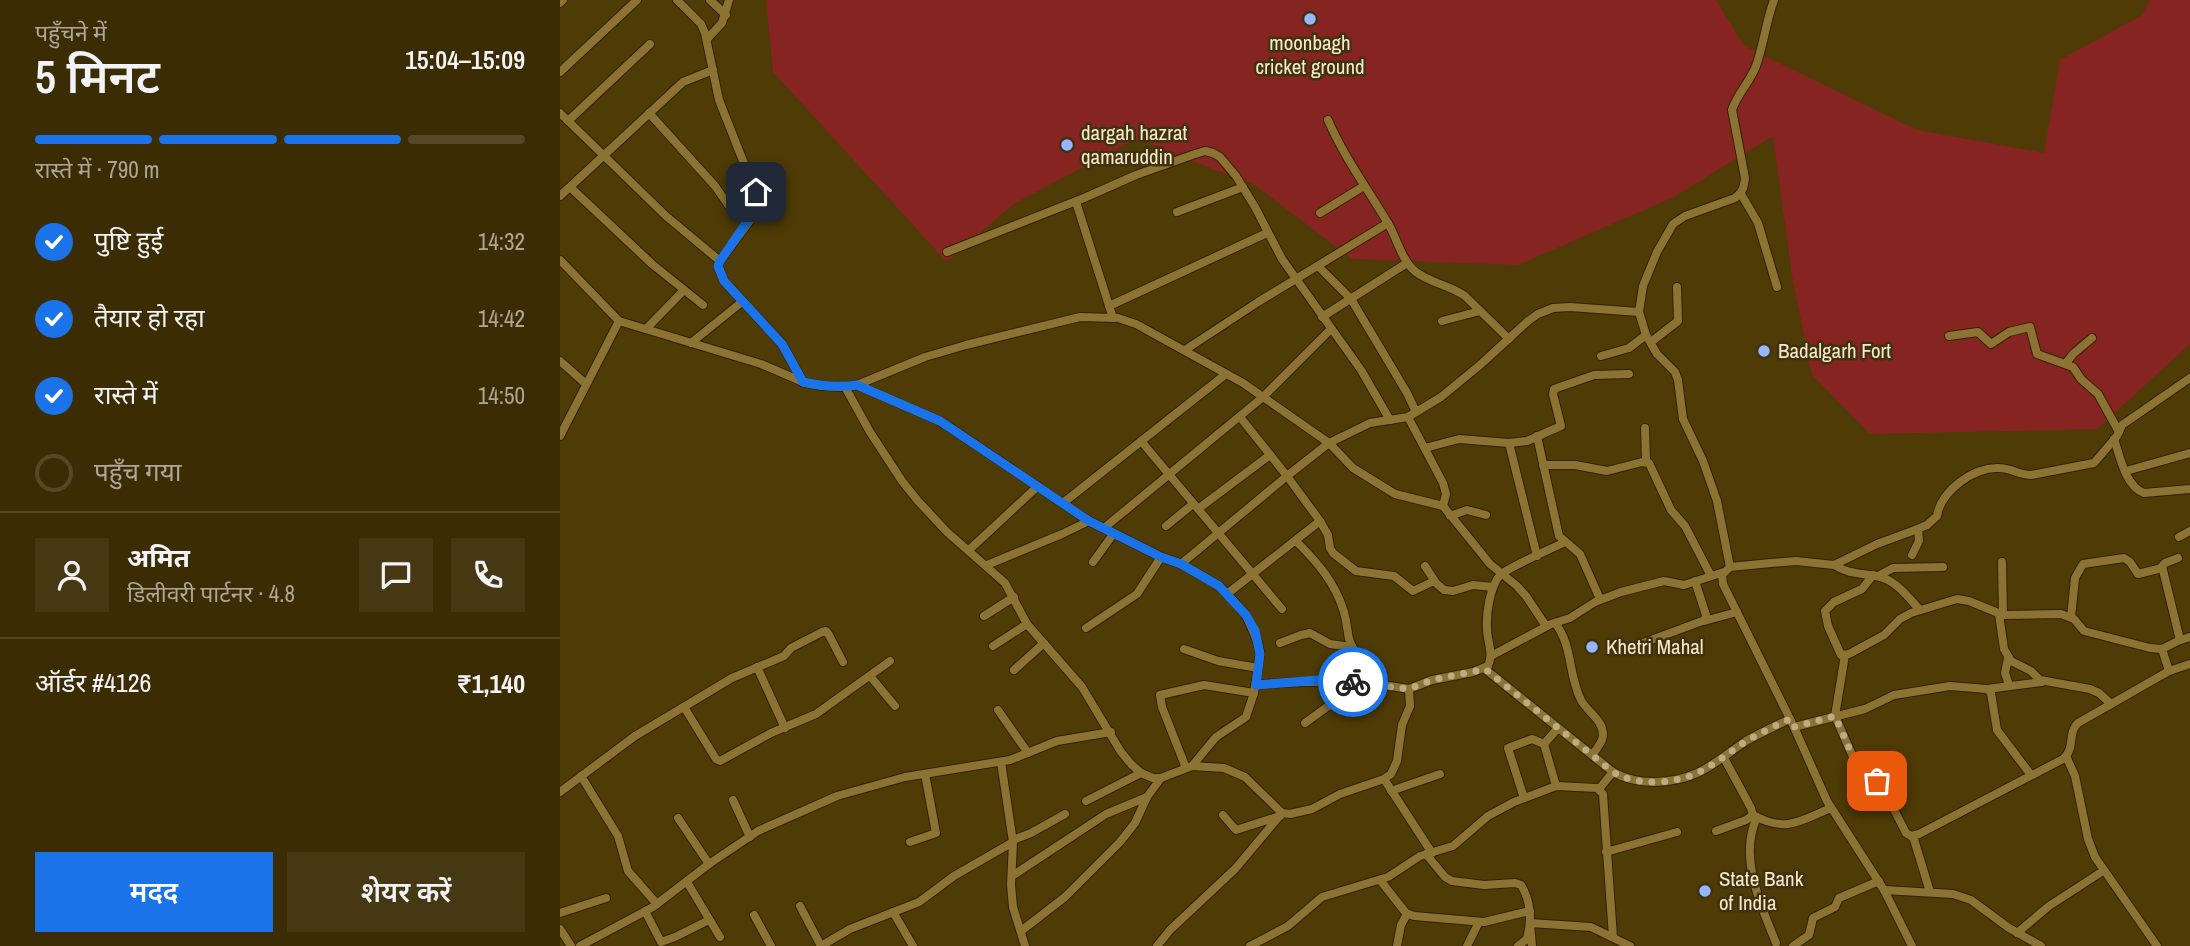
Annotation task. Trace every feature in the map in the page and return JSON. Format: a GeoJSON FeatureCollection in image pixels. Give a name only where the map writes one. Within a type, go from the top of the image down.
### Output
{"type":"FeatureCollection","features":[{"type":"Feature","properties":{"kind":"street"},"geometry":{"type":"LineString","coordinates":[[560,72],[637,0]]}},
{"type":"Feature","properties":{"kind":"street"},"geometry":{"type":"LineString","coordinates":[[677,0],[701,24],[707,39],[719,100],[758,199],[754,215],[718,266],[724,281],[782,344],[803,382]]}},
{"type":"Feature","properties":{"kind":"street"},"geometry":{"type":"LineString","coordinates":[[710,0],[726,15]]}},
{"type":"Feature","properties":{"kind":"street"},"geometry":{"type":"LineString","coordinates":[[707,39],[722,23],[729,0]]}},
{"type":"Feature","properties":{"kind":"street"},"geometry":{"type":"LineString","coordinates":[[1774,0],[1757,63],[1749,81],[1735,99],[1732,110],[1731,116],[1745,178],[1741,194],[1685,216],[1673,224],[1657,251],[1643,286],[1639,312],[1648,339],[1678,380],[1683,419],[1703,461],[1717,500],[1727,569],[1722,578],[1723,584],[1831,808],[1879,881],[1912,946]]}},
{"type":"Feature","properties":{"kind":"street"},"geometry":{"type":"LineString","coordinates":[[568,121],[650,44]]}},
{"type":"Feature","properties":{"kind":"street"},"geometry":{"type":"LineString","coordinates":[[560,196],[683,82],[713,71]]}},
{"type":"Feature","properties":{"kind":"street"},"geometry":{"type":"LineString","coordinates":[[560,113],[666,216],[720,261]]}},
{"type":"Feature","properties":{"kind":"street"},"geometry":{"type":"LineString","coordinates":[[649,113],[715,186],[729,206]]}},
{"type":"Feature","properties":{"kind":"street"},"geometry":{"type":"LineString","coordinates":[[1328,120],[1340,148],[1388,223],[1407,263],[1422,276],[1457,290],[1508,339]]}},
{"type":"Feature","properties":{"kind":"street"},"geometry":{"type":"LineString","coordinates":[[947,252],[1076,202],[1136,174],[1205,151],[1220,157],[1243,187],[1295,280],[1361,370],[1390,421]]}},
{"type":"Feature","properties":{"kind":"street"},"geometry":{"type":"LineString","coordinates":[[1320,213],[1364,186]]}},
{"type":"Feature","properties":{"kind":"street"},"geometry":{"type":"LineString","coordinates":[[570,187],[652,264],[703,305]]}},
{"type":"Feature","properties":{"kind":"street"},"geometry":{"type":"LineString","coordinates":[[1177,212],[1243,187]]}},
{"type":"Feature","properties":{"kind":"street"},"geometry":{"type":"LineString","coordinates":[[1741,194],[1758,223],[1777,287]]}},
{"type":"Feature","properties":{"kind":"street"},"geometry":{"type":"LineString","coordinates":[[1076,202],[1113,317]]}},
{"type":"Feature","properties":{"kind":"street"},"geometry":{"type":"LineString","coordinates":[[1185,351],[1388,223]]}},
{"type":"Feature","properties":{"kind":"street"},"geometry":{"type":"LineString","coordinates":[[1109,306],[1267,233]]}},
{"type":"Feature","properties":{"kind":"street"},"geometry":{"type":"LineString","coordinates":[[560,260],[619,321],[761,364],[803,382],[822,386],[857,385],[925,357],[1080,317],[1113,317],[1136,324],[1264,397],[1329,443],[1353,468],[1395,494],[1443,506],[1490,564],[1526,596],[1566,640],[1580,698],[1597,719],[1603,733],[1592,755]]}},
{"type":"Feature","properties":{"kind":"street"},"geometry":{"type":"LineString","coordinates":[[1322,317],[1407,263]]}},
{"type":"Feature","properties":{"kind":"street"},"geometry":{"type":"LineString","coordinates":[[1318,266],[1351,299],[1416,412]]}},
{"type":"Feature","properties":{"kind":"street"},"geometry":{"type":"LineString","coordinates":[[1601,356],[1629,348],[1678,321],[1677,287]]}},
{"type":"Feature","properties":{"kind":"street"},"geometry":{"type":"LineString","coordinates":[[646,329],[684,290]]}},
{"type":"Feature","properties":{"kind":"street"},"geometry":{"type":"LineString","coordinates":[[691,343],[743,300]]}},
{"type":"Feature","properties":{"kind":"street"},"geometry":{"type":"LineString","coordinates":[[1181,564],[1329,443],[1370,423],[1408,417],[1441,397],[1528,321],[1553,308],[1639,312]]}},
{"type":"Feature","properties":{"kind":"street"},"geometry":{"type":"LineString","coordinates":[[1442,321],[1480,311]]}},
{"type":"Feature","properties":{"kind":"street"},"geometry":{"type":"LineString","coordinates":[[560,436],[619,321]]}},
{"type":"Feature","properties":{"kind":"street"},"geometry":{"type":"LineString","coordinates":[[1949,336],[1978,332],[1991,344],[2007,334],[2029,326],[2037,355],[2073,367],[2081,379],[2098,394],[2117,436],[2126,471],[2134,487],[2144,493],[2190,489]]}},
{"type":"Feature","properties":{"kind":"street"},"geometry":{"type":"LineString","coordinates":[[1104,528],[1264,397],[1331,330]]}},
{"type":"Feature","properties":{"kind":"street"},"geometry":{"type":"LineString","coordinates":[[2066,363],[2092,338]]}},
{"type":"Feature","properties":{"kind":"street"},"geometry":{"type":"LineString","coordinates":[[560,361],[586,384]]}},
{"type":"Feature","properties":{"kind":"street"},"geometry":{"type":"LineString","coordinates":[[1063,503],[1226,374]]}},
{"type":"Feature","properties":{"kind":"street"},"geometry":{"type":"LineString","coordinates":[[1425,448],[1469,438],[1510,443],[1530,440],[1561,426],[1554,389],[1594,375],[1629,374]]}},
{"type":"Feature","properties":{"kind":"street"},"geometry":{"type":"LineString","coordinates":[[1834,565],[1877,544],[1918,529],[1937,516],[1944,498],[1961,481],[1974,474],[1995,468],[2007,468],[2023,475],[2094,463],[2117,436],[2122,425],[2190,378]]}},
{"type":"Feature","properties":{"kind":"street"},"geometry":{"type":"LineString","coordinates":[[857,385],[940,421],[1089,521],[1161,557],[1181,564],[1219,586],[1246,615],[1255,631],[1260,654],[1255,689],[1246,717],[1216,737],[1189,767]]}},
{"type":"Feature","properties":{"kind":"street"},"geometry":{"type":"LineString","coordinates":[[845,387],[870,432],[910,491],[947,532],[1005,583],[1027,624],[1082,687],[1121,752],[1141,773],[1161,778],[1189,767],[1224,768],[1245,777],[1281,814]]}},
{"type":"Feature","properties":{"kind":"street"},"geometry":{"type":"LineString","coordinates":[[1240,417],[1320,521],[1328,535],[1332,551],[1356,571],[1397,577],[1413,591],[1434,581]]}},
{"type":"Feature","properties":{"kind":"street"},"geometry":{"type":"LineString","coordinates":[[1408,417],[1443,482],[1446,494],[1443,506]]}},
{"type":"Feature","properties":{"kind":"street"},"geometry":{"type":"LineString","coordinates":[[1645,428],[1646,461],[1651,466],[1671,510],[1685,526],[1711,576]]}},
{"type":"Feature","properties":{"kind":"street"},"geometry":{"type":"LineString","coordinates":[[1537,436],[1559,536],[1580,554],[1600,599]]}},
{"type":"Feature","properties":{"kind":"street"},"geometry":{"type":"LineString","coordinates":[[1141,441],[1282,608]]}},
{"type":"Feature","properties":{"kind":"street"},"geometry":{"type":"LineString","coordinates":[[1510,443],[1537,556]]}},
{"type":"Feature","properties":{"kind":"street"},"geometry":{"type":"LineString","coordinates":[[2126,471],[2190,453]]}},
{"type":"Feature","properties":{"kind":"street"},"geometry":{"type":"LineString","coordinates":[[1166,526],[1270,454]]}},
{"type":"Feature","properties":{"kind":"street"},"geometry":{"type":"LineString","coordinates":[[1544,466],[1575,465],[1607,471],[1646,461]]}},
{"type":"Feature","properties":{"kind":"street"},"geometry":{"type":"LineString","coordinates":[[969,550],[1038,486]]}},
{"type":"Feature","properties":{"kind":"street"},"geometry":{"type":"LineString","coordinates":[[1450,516],[1466,510],[1486,515]]}},
{"type":"Feature","properties":{"kind":"street"},"geometry":{"type":"LineString","coordinates":[[987,565],[1089,521]]}},
{"type":"Feature","properties":{"kind":"street"},"geometry":{"type":"LineString","coordinates":[[1227,594],[1320,521]]}},
{"type":"Feature","properties":{"kind":"street"},"geometry":{"type":"LineString","coordinates":[[1912,555],[1919,541],[1918,529]]}},
{"type":"Feature","properties":{"kind":"street"},"geometry":{"type":"LineString","coordinates":[[2179,537],[2190,531]]}},
{"type":"Feature","properties":{"kind":"street"},"geometry":{"type":"LineString","coordinates":[[1093,562],[1114,533]]}},
{"type":"Feature","properties":{"kind":"street"},"geometry":{"type":"LineString","coordinates":[[1296,541],[1320,566],[1334,587],[1344,611],[1351,647],[1363,661]]}},
{"type":"Feature","properties":{"kind":"street"},"geometry":{"type":"LineString","coordinates":[[1189,767],[1162,707],[1160,695],[1204,685],[1255,689],[1319,680],[1373,683],[1409,689],[1432,680],[1485,669],[1491,656],[1486,626],[1493,587],[1501,574],[1564,542]]}},
{"type":"Feature","properties":{"kind":"street"},"geometry":{"type":"LineString","coordinates":[[1086,628],[1137,594],[1161,557]]}},
{"type":"Feature","properties":{"kind":"street"},"geometry":{"type":"LineString","coordinates":[[2071,617],[2075,578],[2083,564],[2124,558],[2138,574],[2162,568],[2165,563],[2178,558]]}},
{"type":"Feature","properties":{"kind":"street"},"geometry":{"type":"LineString","coordinates":[[1491,656],[1550,624],[1570,618],[1600,599],[1657,582],[1669,581],[1684,585],[1727,569],[1796,561],[1834,565],[1848,573],[1876,576],[1899,588],[1919,609]]}},
{"type":"Feature","properties":{"kind":"street"},"geometry":{"type":"LineString","coordinates":[[2002,562],[2001,614],[2008,658],[2005,673],[2009,685]]}},
{"type":"Feature","properties":{"kind":"street"},"geometry":{"type":"LineString","coordinates":[[1425,566],[1434,581],[1449,591],[1473,585],[1493,587]]}},
{"type":"Feature","properties":{"kind":"street"},"geometry":{"type":"LineString","coordinates":[[1844,655],[1838,650],[1825,619],[1825,611],[1834,602],[1863,589],[1876,576],[1893,568],[1943,566]]}},
{"type":"Feature","properties":{"kind":"street"},"geometry":{"type":"LineString","coordinates":[[2162,568],[2180,640]]}},
{"type":"Feature","properties":{"kind":"street"},"geometry":{"type":"LineString","coordinates":[[1695,581],[1706,615],[1704,621]]}},
{"type":"Feature","properties":{"kind":"street"},"geometry":{"type":"LineString","coordinates":[[984,616],[1014,597]]}},
{"type":"Feature","properties":{"kind":"street"},"geometry":{"type":"LineString","coordinates":[[1844,655],[1884,635],[1900,619],[1919,609],[1962,599],[2001,614],[2054,613],[2071,617],[2084,631],[2162,649],[2190,638]]}},
{"type":"Feature","properties":{"kind":"street"},"geometry":{"type":"LineString","coordinates":[[1643,642],[1737,612]]}},
{"type":"Feature","properties":{"kind":"street"},"geometry":{"type":"LineString","coordinates":[[993,646],[1027,624]]}},
{"type":"Feature","properties":{"kind":"street"},"geometry":{"type":"LineString","coordinates":[[560,792],[635,736],[732,678],[784,656],[791,648],[824,631],[844,662]]}},
{"type":"Feature","properties":{"kind":"street"},"geometry":{"type":"LineString","coordinates":[[1280,643],[1310,633],[1330,644],[1351,647]]}},
{"type":"Feature","properties":{"kind":"street"},"geometry":{"type":"LineString","coordinates":[[1014,670],[1044,643]]}},
{"type":"Feature","properties":{"kind":"street"},"geometry":{"type":"LineString","coordinates":[[1184,649],[1218,662],[1258,668]]}},
{"type":"Feature","properties":{"kind":"street"},"geometry":{"type":"LineString","coordinates":[[2162,649],[2169,671]]}},
{"type":"Feature","properties":{"kind":"street"},"geometry":{"type":"LineString","coordinates":[[1844,655],[1835,716],[1853,757],[1882,787],[1906,833],[1913,836],[1930,892]]}},
{"type":"Feature","properties":{"kind":"street"},"geometry":{"type":"LineString","coordinates":[[2008,658],[2031,671],[2040,680],[2090,689],[2111,704]]}},
{"type":"Feature","properties":{"kind":"street"},"geometry":{"type":"LineString","coordinates":[[684,707],[718,761],[816,714],[890,661]]}},
{"type":"Feature","properties":{"kind":"street"},"geometry":{"type":"LineString","coordinates":[[1913,836],[2066,756],[2071,747],[2075,726],[2169,671],[2190,664]]}},
{"type":"Feature","properties":{"kind":"street"},"geometry":{"type":"LineString","coordinates":[[757,667],[785,728]]}},
{"type":"Feature","properties":{"kind":"street"},"geometry":{"type":"LineString","coordinates":[[1485,669],[1613,772],[1636,782],[1671,782],[1691,777],[1749,740],[1792,723],[1865,709],[1894,695],[1950,686],[1987,689],[2045,681]]}},
{"type":"Feature","properties":{"kind":"street"},"geometry":{"type":"LineString","coordinates":[[870,676],[895,706]]}},
{"type":"Feature","properties":{"kind":"street"},"geometry":{"type":"LineString","coordinates":[[1305,723],[1327,707],[1363,692],[1373,683]]}},
{"type":"Feature","properties":{"kind":"street"},"geometry":{"type":"LineString","coordinates":[[1223,815],[1236,830],[1281,814],[1312,809],[1340,794],[1384,779],[1391,774],[1397,761],[1402,725],[1410,706],[1409,689]]}},
{"type":"Feature","properties":{"kind":"street"},"geometry":{"type":"LineString","coordinates":[[1987,689],[1991,693],[1997,730],[2031,775]]}},
{"type":"Feature","properties":{"kind":"street"},"geometry":{"type":"LineString","coordinates":[[998,710],[1028,753]]}},
{"type":"Feature","properties":{"kind":"street"},"geometry":{"type":"LineString","coordinates":[[1544,744],[1558,728]]}},
{"type":"Feature","properties":{"kind":"street"},"geometry":{"type":"LineString","coordinates":[[580,946],[657,904],[750,836],[837,796],[905,777],[1001,762],[1056,741],[1111,732]]}},
{"type":"Feature","properties":{"kind":"street"},"geometry":{"type":"LineString","coordinates":[[1524,798],[1508,748],[1532,739],[1544,744]]}},
{"type":"Feature","properties":{"kind":"street"},"geometry":{"type":"LineString","coordinates":[[1544,744],[1556,786]]}},
{"type":"Feature","properties":{"kind":"street"},"geometry":{"type":"LineString","coordinates":[[2066,756],[2075,776],[2088,839],[2103,871],[2157,946]]}},
{"type":"Feature","properties":{"kind":"street"},"geometry":{"type":"LineString","coordinates":[[1724,758],[1755,816],[1751,856],[1754,889],[1776,945]]}},
{"type":"Feature","properties":{"kind":"street"},"geometry":{"type":"LineString","coordinates":[[1001,762],[1013,841],[1013,907],[1025,946]]}},
{"type":"Feature","properties":{"kind":"street"},"geometry":{"type":"LineString","coordinates":[[1600,789],[1613,772]]}},
{"type":"Feature","properties":{"kind":"street"},"geometry":{"type":"LineString","coordinates":[[1086,801],[1141,773]]}},
{"type":"Feature","properties":{"kind":"street"},"geometry":{"type":"LineString","coordinates":[[910,842],[936,833],[925,774]]}},
{"type":"Feature","properties":{"kind":"street"},"geometry":{"type":"LineString","coordinates":[[1391,791],[1440,774]]}},
{"type":"Feature","properties":{"kind":"street"},"geometry":{"type":"LineString","coordinates":[[581,776],[618,836],[628,871],[657,904]]}},
{"type":"Feature","properties":{"kind":"street"},"geometry":{"type":"LineString","coordinates":[[1021,931],[1065,897],[1114,849],[1135,823],[1147,797],[1161,778]]}},
{"type":"Feature","properties":{"kind":"street"},"geometry":{"type":"LineString","coordinates":[[1384,779],[1445,877],[1452,881],[1493,886],[1518,883],[1523,887],[1530,911],[1532,946]]}},
{"type":"Feature","properties":{"kind":"street"},"geometry":{"type":"LineString","coordinates":[[1250,946],[1280,931],[1322,897],[1380,880],[1396,873],[1414,859],[1453,846],[1488,816],[1524,798],[1556,786],[1600,789]]}},
{"type":"Feature","properties":{"kind":"street"},"geometry":{"type":"LineString","coordinates":[[1600,789],[1603,797],[1613,937]]}},
{"type":"Feature","properties":{"kind":"street"},"geometry":{"type":"LineString","coordinates":[[1012,876],[1106,814],[1147,797]]}},
{"type":"Feature","properties":{"kind":"street"},"geometry":{"type":"LineString","coordinates":[[733,800],[750,836]]}},
{"type":"Feature","properties":{"kind":"street"},"geometry":{"type":"LineString","coordinates":[[1716,831],[1755,816],[1785,826],[1831,808]]}},
{"type":"Feature","properties":{"kind":"street"},"geometry":{"type":"LineString","coordinates":[[800,906],[821,946],[835,937],[919,902],[954,876],[1065,814]]}},
{"type":"Feature","properties":{"kind":"street"},"geometry":{"type":"LineString","coordinates":[[1157,946],[1181,919],[1235,870],[1281,814]]}},
{"type":"Feature","properties":{"kind":"street"},"geometry":{"type":"LineString","coordinates":[[678,818],[709,864]]}},
{"type":"Feature","properties":{"kind":"street"},"geometry":{"type":"LineString","coordinates":[[1606,852],[1677,832]]}},
{"type":"Feature","properties":{"kind":"street"},"geometry":{"type":"LineString","coordinates":[[2017,933],[2066,893],[2103,871]]}},
{"type":"Feature","properties":{"kind":"street"},"geometry":{"type":"LineString","coordinates":[[1380,880],[1407,914],[1479,922],[1530,911]]}},
{"type":"Feature","properties":{"kind":"street"},"geometry":{"type":"LineString","coordinates":[[1793,946],[1809,935],[1812,918],[1835,907],[1839,898],[1879,881]]}},
{"type":"Feature","properties":{"kind":"street"},"geometry":{"type":"LineString","coordinates":[[687,882],[720,936]]}},
{"type":"Feature","properties":{"kind":"street"},"geometry":{"type":"LineString","coordinates":[[1884,890],[1953,894],[1971,900],[2017,933],[2041,946]]}},
{"type":"Feature","properties":{"kind":"street"},"geometry":{"type":"LineString","coordinates":[[560,913],[606,898]]}},
{"type":"Feature","properties":{"kind":"street"},"geometry":{"type":"LineString","coordinates":[[645,911],[661,942],[709,920]]}},
{"type":"Feature","properties":{"kind":"street"},"geometry":{"type":"LineString","coordinates":[[893,912],[913,946]]}},
{"type":"Feature","properties":{"kind":"street"},"geometry":{"type":"LineString","coordinates":[[1397,946],[1398,932],[1407,914]]}},
{"type":"Feature","properties":{"kind":"street"},"geometry":{"type":"LineString","coordinates":[[754,915],[771,946]]}},
{"type":"Feature","properties":{"kind":"street"},"geometry":{"type":"LineString","coordinates":[[1467,946],[1479,922]]}},
{"type":"Feature","properties":{"kind":"street"},"geometry":{"type":"LineString","coordinates":[[1530,923],[1591,927],[1630,946]]}},
{"type":"Feature","properties":{"kind":"street"},"geometry":{"type":"LineString","coordinates":[[1518,946],[1527,939],[1530,923]]}},
{"type":"Feature","properties":{"kind":"street"},"geometry":{"type":"LineString","coordinates":[[560,929],[571,946]]}},
{"type":"Feature","properties":{"kind":"street"},"geometry":{"type":"LineString","coordinates":[[835,937],[839,946]]}},
{"type":"Feature","properties":{"kind":"shaded area"},"geometry":{"type":"Polygon","coordinates":[[[766,0],[1716,0],[1744,46],[1917,130],[2044,153],[2060,60],[2142,15],[2150,0],[2190,0],[2190,344],[2097,429],[1870,434],[1812,375],[1792,276],[1773,136],[1674,197],[1518,265],[1352,259],[1255,185],[1136,139],[1012,205],[947,262],[773,72],[766,0]]]}},
{"type":"Feature","properties":{"kind":"way so far"},"geometry":{"type":"LineString","coordinates":[[1353,682],[1409,689],[1432,680],[1485,669],[1613,772],[1636,782],[1671,782],[1691,777],[1749,740],[1790,719],[1794,727],[1835,716],[1853,757],[1877,781]]}},
{"type":"Feature","properties":{"kind":"place","name":"moonbagh cricket ground"},"geometry":{"type":"Point","coordinates":[1310,19]}},
{"type":"Feature","properties":{"kind":"place","name":"dargah hazrat qamaruddin"},"geometry":{"type":"Point","coordinates":[1067,145]}},
{"type":"Feature","properties":{"kind":"place","name":"Badalgarh Fort"},"geometry":{"type":"Point","coordinates":[1764,351]}},
{"type":"Feature","properties":{"kind":"place","name":"Khetri Mahal"},"geometry":{"type":"Point","coordinates":[1592,647]}},
{"type":"Feature","properties":{"kind":"place","name":"State Bank of India"},"geometry":{"type":"Point","coordinates":[1705,891]}},
{"type":"Feature","properties":{"kind":"route"},"geometry":{"type":"LineString","coordinates":[[756,192],[758,206],[754,215],[718,266],[724,281],[782,344],[803,382],[822,386],[857,385],[940,421],[1089,521],[1161,557],[1181,564],[1219,586],[1246,615],[1255,631],[1260,654],[1256,685],[1319,680],[1353,682]]}}]}
